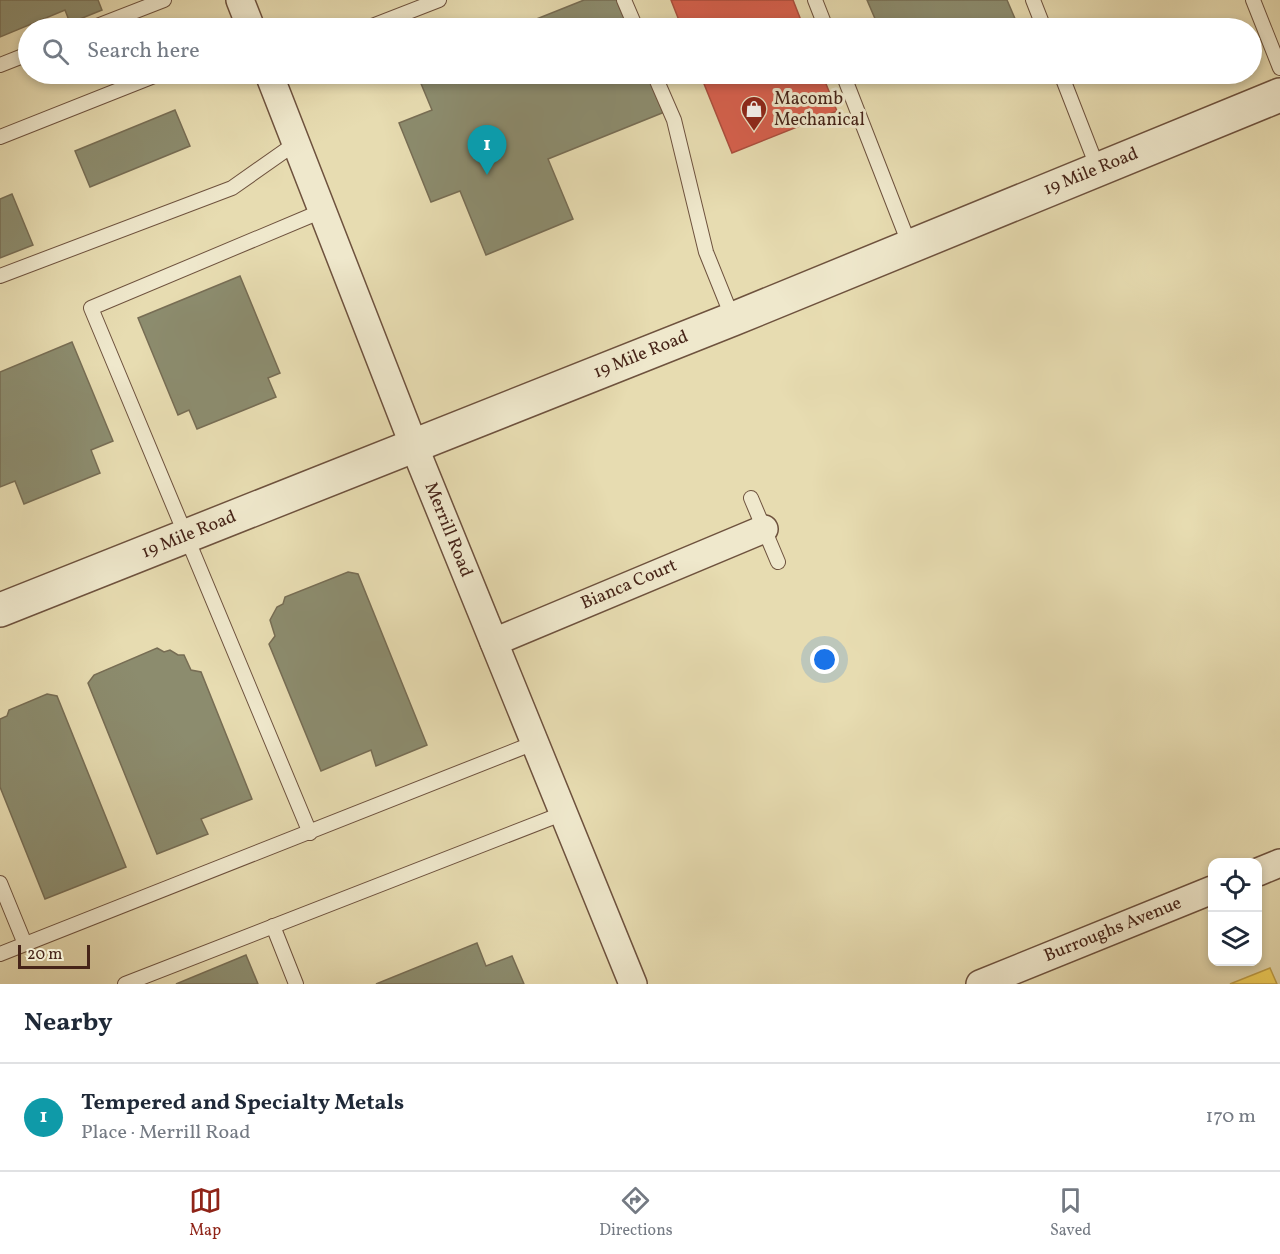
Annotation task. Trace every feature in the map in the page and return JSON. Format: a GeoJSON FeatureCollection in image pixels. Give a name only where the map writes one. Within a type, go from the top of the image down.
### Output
{"type":"FeatureCollection","features":[{"type":"Feature","properties":{"kind":"street"},"geometry":{"type":"LineString","coordinates":[[240,0],[247,18]]}},
{"type":"Feature","properties":{"kind":"street","name":"Merrill Road"},"geometry":{"type":"LineString","coordinates":[[273,84],[414,446],[633,984]]}},
{"type":"Feature","properties":{"kind":"street","name":"19 Mile Road"},"geometry":{"type":"LineString","coordinates":[[0,610],[733,319],[1280,95]]}},
{"type":"Feature","properties":{"kind":"street","name":"Bianca Court"},"geometry":{"type":"LineString","coordinates":[[494,642],[764,529]]}},
{"type":"Feature","properties":{"kind":"street"},"geometry":{"type":"LineString","coordinates":[[1262,870],[1280,863]]}},
{"type":"Feature","properties":{"kind":"street","name":"Burroughs Avenue"},"geometry":{"type":"LineString","coordinates":[[980,984],[1208,892]]}},
{"type":"Feature","properties":{"kind":"lane"},"geometry":{"type":"LineString","coordinates":[[118,18],[164,0]]}},
{"type":"Feature","properties":{"kind":"lane"},"geometry":{"type":"LineString","coordinates":[[393,18],[440,0]]}},
{"type":"Feature","properties":{"kind":"lane"},"geometry":{"type":"LineString","coordinates":[[624,0],[632,18]]}},
{"type":"Feature","properties":{"kind":"lane"},"geometry":{"type":"LineString","coordinates":[[815,0],[822,18]]}},
{"type":"Feature","properties":{"kind":"lane"},"geometry":{"type":"LineString","coordinates":[[1033,0],[1040,18]]}},
{"type":"Feature","properties":{"kind":"lane"},"geometry":{"type":"LineString","coordinates":[[1253,0],[1260,18]]}},
{"type":"Feature","properties":{"kind":"lane"},"geometry":{"type":"LineString","coordinates":[[1262,23],[1280,68]]}},
{"type":"Feature","properties":{"kind":"lane"},"geometry":{"type":"LineString","coordinates":[[0,65],[18,58]]}},
{"type":"Feature","properties":{"kind":"lane"},"geometry":{"type":"LineString","coordinates":[[0,137],[134,84]]}},
{"type":"Feature","properties":{"kind":"lane"},"geometry":{"type":"LineString","coordinates":[[658,84],[674,120],[706,252],[733,319]]}},
{"type":"Feature","properties":{"kind":"lane"},"geometry":{"type":"LineString","coordinates":[[847,84],[910,246]]}},
{"type":"Feature","properties":{"kind":"lane"},"geometry":{"type":"LineString","coordinates":[[1065,84],[1098,169]]}},
{"type":"Feature","properties":{"kind":"lane"},"geometry":{"type":"LineString","coordinates":[[0,276],[232,188],[296,143]]}},
{"type":"Feature","properties":{"kind":"lane"},"geometry":{"type":"LineString","coordinates":[[310,833],[91,308],[322,211]]}},
{"type":"Feature","properties":{"kind":"lane"},"geometry":{"type":"LineString","coordinates":[[751,498],[778,562]]}},
{"type":"Feature","properties":{"kind":"lane"},"geometry":{"type":"LineString","coordinates":[[0,954],[534,743]]}},
{"type":"Feature","properties":{"kind":"lane"},"geometry":{"type":"LineString","coordinates":[[125,984],[564,813]]}},
{"type":"Feature","properties":{"kind":"lane"},"geometry":{"type":"LineString","coordinates":[[0,883],[25,944]]}},
{"type":"Feature","properties":{"kind":"lane"},"geometry":{"type":"LineString","coordinates":[[273,926],[296,984]]}},
{"type":"Feature","properties":{"kind":"building: Homes"},"geometry":{"type":"Polygon","coordinates":[[[1270,968],[1277,984],[1230,984],[1270,968]]]}},
{"type":"Feature","properties":{"kind":"building: Shops"},"geometry":{"type":"Polygon","coordinates":[[[671,0],[793,0],[800,18],[678,18],[671,0]]]}},
{"type":"Feature","properties":{"kind":"building: Shops","name":"Macomb Mechanical"},"geometry":{"type":"Polygon","coordinates":[[[704,84],[826,84],[837,111],[732,153],[704,84]]]}},
{"type":"Feature","properties":{"kind":"building: Industry"},"geometry":{"type":"Polygon","coordinates":[[[0,0],[98,0],[102,10],[82,18],[68,18],[65,10],[46,18],[18,18],[18,30],[0,37],[0,0]]]}},
{"type":"Feature","properties":{"kind":"building: Industry"},"geometry":{"type":"Polygon","coordinates":[[[584,0],[622,0],[630,18],[539,18],[584,0]]]}},
{"type":"Feature","properties":{"kind":"building: Industry"},"geometry":{"type":"Polygon","coordinates":[[[867,0],[1007,0],[1015,18],[875,18],[867,0]]]}},
{"type":"Feature","properties":{"kind":"building: Industry"},"geometry":{"type":"Polygon","coordinates":[[[421,84],[656,84],[667,111],[548,159],[573,219],[486,255],[460,191],[431,202],[399,123],[432,110],[421,84]]]}},
{"type":"Feature","properties":{"kind":"building: Industry"},"geometry":{"type":"Polygon","coordinates":[[[175,110],[190,146],[90,187],[75,151],[175,110]]]}},
{"type":"Feature","properties":{"kind":"building: Industry"},"geometry":{"type":"Polygon","coordinates":[[[12,194],[33,245],[0,258],[0,199],[12,194]]]}},
{"type":"Feature","properties":{"kind":"building: Industry"},"geometry":{"type":"Polygon","coordinates":[[[240,276],[280,373],[268,378],[276,397],[197,429],[189,410],[178,415],[138,318],[240,276]]]}},
{"type":"Feature","properties":{"kind":"building: Industry"},"geometry":{"type":"Polygon","coordinates":[[[72,342],[113,441],[91,450],[100,473],[24,504],[15,481],[0,487],[0,372],[72,342]]]}},
{"type":"Feature","properties":{"kind":"building: Industry"},"geometry":{"type":"Polygon","coordinates":[[[348,572],[358,574],[427,745],[376,766],[371,750],[321,771],[269,644],[275,636],[270,620],[277,607],[283,604],[285,597],[348,572]]]}},
{"type":"Feature","properties":{"kind":"building: Industry"},"geometry":{"type":"Polygon","coordinates":[[[157,648],[164,652],[170,650],[178,655],[184,655],[191,670],[201,672],[252,799],[201,819],[208,834],[157,854],[88,683],[94,675],[157,648]]]}},
{"type":"Feature","properties":{"kind":"building: Industry"},"geometry":{"type":"Polygon","coordinates":[[[47,694],[57,696],[126,867],[45,899],[0,787],[0,719],[7,716],[9,710],[47,694]]]}},
{"type":"Feature","properties":{"kind":"building: Industry"},"geometry":{"type":"Polygon","coordinates":[[[477,943],[486,966],[512,956],[524,984],[376,984],[477,943]]]}},
{"type":"Feature","properties":{"kind":"building: Industry"},"geometry":{"type":"Polygon","coordinates":[[[246,955],[258,984],[176,984],[246,955]]]}},
{"type":"Feature","properties":{"kind":"place","name":"Macomb Mechanical"},"geometry":{"type":"Point","coordinates":[754,132]}},
{"type":"Feature","properties":{"kind":"place","name":"Tempered and Specialty Metals"},"geometry":{"type":"Point","coordinates":[487,175]}}]}
